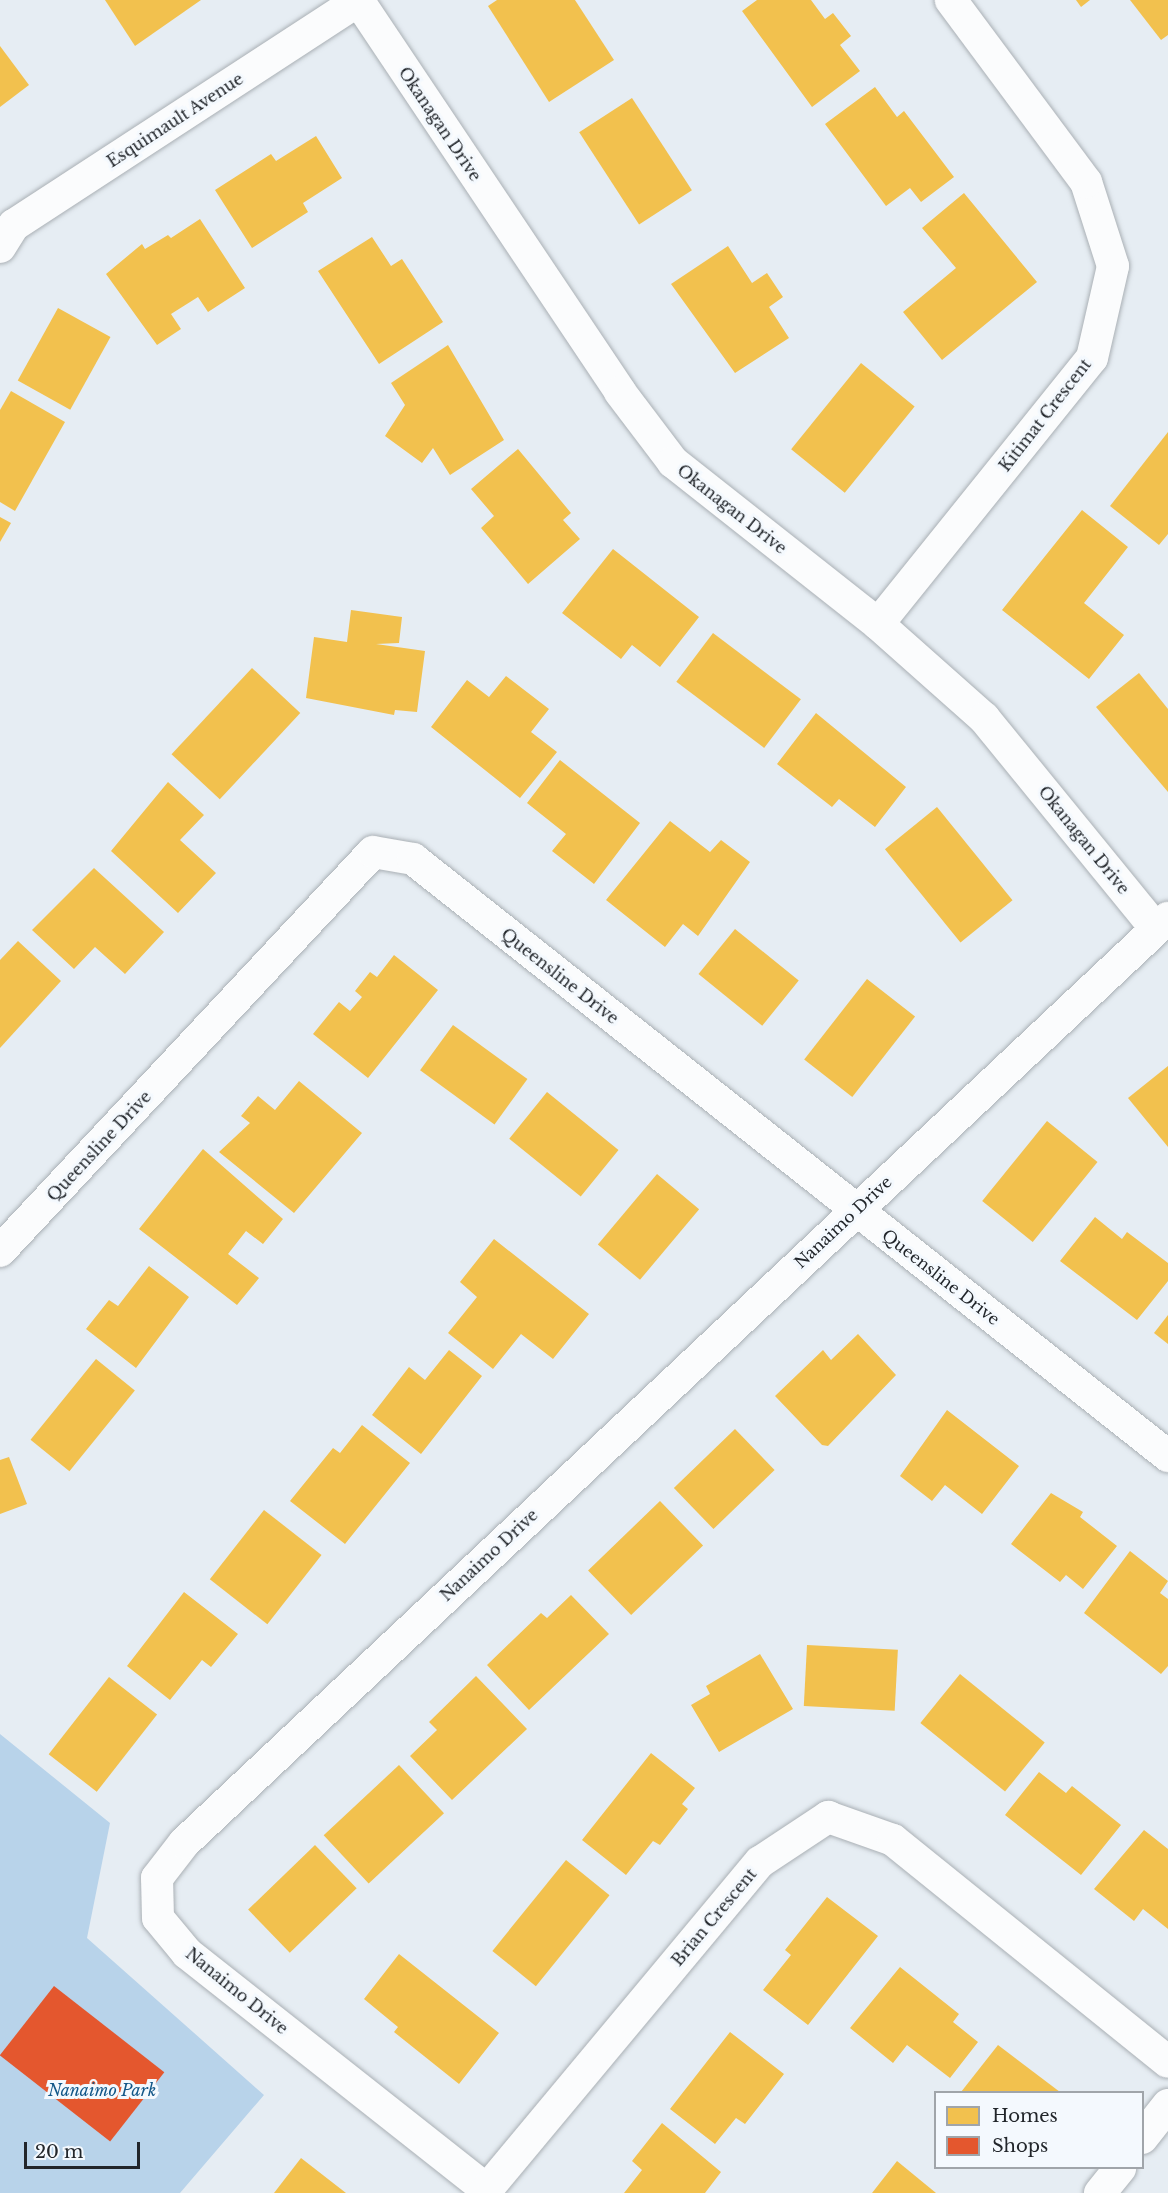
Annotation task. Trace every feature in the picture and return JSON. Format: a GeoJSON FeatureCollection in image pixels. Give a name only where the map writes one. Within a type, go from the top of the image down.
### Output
{"type":"FeatureCollection","features":[{"type":"Feature","properties":{"kind":"street","name":"Kitimat Crescent"},"geometry":{"type":"LineString","coordinates":[[878,624],[1092,358],[1113,266],[1086,182],[951,0]]}},
{"type":"Feature","properties":{"kind":"street","name":"Okanagan Drive"},"geometry":{"type":"LineString","coordinates":[[358,1],[620,393],[673,462],[878,624],[984,718],[1161,923]]}},
{"type":"Feature","properties":{"kind":"street","name":"Esquimault Avenue"},"geometry":{"type":"LineString","coordinates":[[0,247],[14,225],[358,1]]}},
{"type":"Feature","properties":{"kind":"street","name":"Queensline Drive"},"geometry":{"type":"LineString","coordinates":[[0,1251],[373,852],[413,859],[1168,1456]]}},
{"type":"Feature","properties":{"kind":"street","name":"Nanaimo Drive"},"geometry":{"type":"LineString","coordinates":[[485,2191],[187,1953],[158,1918],[157,1878],[184,1842],[1161,923]]}},
{"type":"Feature","properties":{"kind":"street","name":"Brian Crescent"},"geometry":{"type":"LineString","coordinates":[[485,2191],[760,1862],[828,1817],[893,1840],[1168,2062]]}},
{"type":"Feature","properties":{"kind":"street"},"geometry":{"type":"LineString","coordinates":[[1144,2137],[1168,2105]]}},
{"type":"Feature","properties":{"kind":"street"},"geometry":{"type":"LineString","coordinates":[[1100,2193],[1119,2169]]}},
{"type":"Feature","properties":{"kind":"green space","name":"Nanaimo Park"},"geometry":{"type":"Polygon","coordinates":[[[0,1734],[110,1823],[87,1938],[264,2095],[180,2193],[0,2193],[0,1734]]]}},
{"type":"Feature","properties":{"kind":"building: Homes"},"geometry":{"type":"Polygon","coordinates":[[[105,0],[201,0],[135,46],[105,0]]]}},
{"type":"Feature","properties":{"kind":"building: Homes"},"geometry":{"type":"Polygon","coordinates":[[[497,0],[575,0],[614,60],[549,102],[488,6],[497,0]]]}},
{"type":"Feature","properties":{"kind":"building: Homes"},"geometry":{"type":"Polygon","coordinates":[[[757,0],[811,0],[825,19],[833,13],[851,36],[840,45],[860,71],[812,107],[742,11],[757,0]]]}},
{"type":"Feature","properties":{"kind":"building: Homes"},"geometry":{"type":"Polygon","coordinates":[[[1076,0],[1090,0],[1081,7],[1076,0]]]}},
{"type":"Feature","properties":{"kind":"building: Homes"},"geometry":{"type":"Polygon","coordinates":[[[1130,0],[1168,0],[1168,35],[1161,40],[1130,0]]]}},
{"type":"Feature","properties":{"kind":"building: Homes"},"geometry":{"type":"Polygon","coordinates":[[[0,46],[29,85],[0,107],[0,46]]]}},
{"type":"Feature","properties":{"kind":"building: Homes"},"geometry":{"type":"Polygon","coordinates":[[[875,87],[897,117],[904,111],[954,177],[921,202],[910,188],[886,206],[825,124],[875,87]]]}},
{"type":"Feature","properties":{"kind":"building: Homes"},"geometry":{"type":"Polygon","coordinates":[[[632,98],[692,190],[639,225],[579,132],[632,98]]]}},
{"type":"Feature","properties":{"kind":"building: Homes"},"geometry":{"type":"Polygon","coordinates":[[[316,136],[342,178],[303,203],[308,212],[252,248],[215,190],[271,154],[276,161],[316,136]]]}},
{"type":"Feature","properties":{"kind":"building: Homes"},"geometry":{"type":"Polygon","coordinates":[[[964,193],[1037,282],[942,360],[903,312],[956,268],[922,228],[964,193]]]}},
{"type":"Feature","properties":{"kind":"building: Homes"},"geometry":{"type":"Polygon","coordinates":[[[200,219],[245,288],[208,312],[198,297],[171,314],[181,329],[157,345],[106,274],[142,244],[145,249],[168,235],[171,238],[200,219]]]}},
{"type":"Feature","properties":{"kind":"building: Homes"},"geometry":{"type":"Polygon","coordinates":[[[372,237],[391,266],[402,259],[443,322],[379,364],[318,271],[372,237]]]}},
{"type":"Feature","properties":{"kind":"building: Homes"},"geometry":{"type":"Polygon","coordinates":[[[728,246],[752,283],[767,273],[783,297],[769,307],[789,338],[735,373],[671,284],[728,246]]]}},
{"type":"Feature","properties":{"kind":"building: Homes"},"geometry":{"type":"Polygon","coordinates":[[[58,308],[110,337],[70,410],[18,381],[58,308]]]}},
{"type":"Feature","properties":{"kind":"building: Homes"},"geometry":{"type":"Polygon","coordinates":[[[448,345],[504,440],[450,475],[433,448],[422,463],[385,436],[405,405],[391,383],[448,345]]]}},
{"type":"Feature","properties":{"kind":"building: Homes"},"geometry":{"type":"Polygon","coordinates":[[[861,363],[915,406],[845,493],[791,449],[861,363]]]}},
{"type":"Feature","properties":{"kind":"building: Homes"},"geometry":{"type":"Polygon","coordinates":[[[11,391],[65,422],[15,511],[0,502],[0,410],[11,391]]]}},
{"type":"Feature","properties":{"kind":"building: Homes"},"geometry":{"type":"Polygon","coordinates":[[[1168,432],[1168,534],[1159,545],[1110,506],[1168,432]]]}},
{"type":"Feature","properties":{"kind":"building: Homes"},"geometry":{"type":"Polygon","coordinates":[[[518,449],[571,513],[563,520],[580,539],[528,584],[481,528],[494,516],[471,489],[518,449]]]}},
{"type":"Feature","properties":{"kind":"building: Homes"},"geometry":{"type":"Polygon","coordinates":[[[1082,510],[1128,547],[1084,603],[1124,635],[1089,679],[1002,610],[1082,510]]]}},
{"type":"Feature","properties":{"kind":"building: Homes"},"geometry":{"type":"Polygon","coordinates":[[[0,517],[11,523],[0,542],[0,517]]]}},
{"type":"Feature","properties":{"kind":"building: Homes"},"geometry":{"type":"Polygon","coordinates":[[[613,549],[699,617],[660,667],[632,645],[621,659],[562,613],[613,549]]]}},
{"type":"Feature","properties":{"kind":"building: Homes"},"geometry":{"type":"Polygon","coordinates":[[[351,610],[402,617],[399,643],[376,644],[425,651],[417,712],[395,710],[394,715],[306,698],[314,637],[347,642],[351,610]]]}},
{"type":"Feature","properties":{"kind":"building: Homes"},"geometry":{"type":"Polygon","coordinates":[[[713,633],[801,699],[764,748],[676,682],[713,633]]]}},
{"type":"Feature","properties":{"kind":"building: Homes"},"geometry":{"type":"Polygon","coordinates":[[[252,668],[300,713],[220,799],[172,754],[252,668]]]}},
{"type":"Feature","properties":{"kind":"building: Homes"},"geometry":{"type":"Polygon","coordinates":[[[1139,673],[1168,709],[1168,792],[1096,707],[1139,673]]]}},
{"type":"Feature","properties":{"kind":"building: Homes"},"geometry":{"type":"Polygon","coordinates":[[[506,676],[549,709],[531,732],[557,752],[520,798],[431,727],[467,680],[489,697],[506,676]]]}},
{"type":"Feature","properties":{"kind":"building: Homes"},"geometry":{"type":"Polygon","coordinates":[[[816,713],[906,787],[875,827],[839,799],[832,807],[777,764],[816,713]]]}},
{"type":"Feature","properties":{"kind":"building: Homes"},"geometry":{"type":"Polygon","coordinates":[[[560,760],[640,823],[594,884],[552,851],[566,834],[527,803],[560,760]]]}},
{"type":"Feature","properties":{"kind":"building: Homes"},"geometry":{"type":"Polygon","coordinates":[[[168,782],[204,815],[180,840],[216,873],[178,913],[111,851],[168,782]]]}},
{"type":"Feature","properties":{"kind":"building: Homes"},"geometry":{"type":"Polygon","coordinates":[[[937,807],[1013,900],[960,942],[885,849],[937,807]]]}},
{"type":"Feature","properties":{"kind":"building: Homes"},"geometry":{"type":"Polygon","coordinates":[[[670,821],[710,852],[721,840],[750,862],[698,936],[683,924],[665,947],[606,900],[670,821]]]}},
{"type":"Feature","properties":{"kind":"building: Homes"},"geometry":{"type":"Polygon","coordinates":[[[94,868],[164,932],[125,974],[95,947],[74,969],[32,930],[94,868]]]}},
{"type":"Feature","properties":{"kind":"building: Homes"},"geometry":{"type":"Polygon","coordinates":[[[735,929],[799,981],[762,1026],[698,974],[735,929]]]}},
{"type":"Feature","properties":{"kind":"building: Homes"},"geometry":{"type":"Polygon","coordinates":[[[18,941],[61,981],[0,1048],[0,960],[18,941]]]}},
{"type":"Feature","properties":{"kind":"building: Homes"},"geometry":{"type":"Polygon","coordinates":[[[394,955],[438,990],[368,1078],[313,1034],[339,1002],[350,1011],[362,997],[355,991],[370,972],[377,977],[394,955]]]}},
{"type":"Feature","properties":{"kind":"building: Homes"},"geometry":{"type":"Polygon","coordinates":[[[867,979],[915,1017],[852,1097],[804,1059],[867,979]]]}},
{"type":"Feature","properties":{"kind":"building: Homes"},"geometry":{"type":"Polygon","coordinates":[[[453,1025],[527,1079],[495,1124],[420,1070],[453,1025]]]}},
{"type":"Feature","properties":{"kind":"building: Homes"},"geometry":{"type":"Polygon","coordinates":[[[1168,1066],[1168,1147],[1128,1098],[1168,1066]]]}},
{"type":"Feature","properties":{"kind":"building: Homes"},"geometry":{"type":"Polygon","coordinates":[[[299,1081],[362,1133],[294,1213],[219,1152],[250,1123],[241,1116],[258,1096],[275,1110],[299,1081]]]}},
{"type":"Feature","properties":{"kind":"building: Homes"},"geometry":{"type":"Polygon","coordinates":[[[547,1092],[618,1150],[581,1197],[509,1139],[547,1092]]]}},
{"type":"Feature","properties":{"kind":"building: Homes"},"geometry":{"type":"Polygon","coordinates":[[[1047,1121],[1098,1162],[1033,1242],[982,1201],[1047,1121]]]}},
{"type":"Feature","properties":{"kind":"building: Homes"},"geometry":{"type":"Polygon","coordinates":[[[203,1149],[283,1219],[263,1244],[246,1231],[228,1254],[259,1278],[237,1305],[139,1229],[203,1149]]]}},
{"type":"Feature","properties":{"kind":"building: Homes"},"geometry":{"type":"Polygon","coordinates":[[[657,1174],[699,1209],[640,1280],[598,1244],[657,1174]]]}},
{"type":"Feature","properties":{"kind":"building: Homes"},"geometry":{"type":"Polygon","coordinates":[[[1095,1217],[1122,1239],[1127,1232],[1168,1263],[1168,1281],[1137,1320],[1060,1261],[1095,1217]]]}},
{"type":"Feature","properties":{"kind":"building: Homes"},"geometry":{"type":"Polygon","coordinates":[[[494,1239],[589,1314],[553,1359],[521,1334],[493,1369],[448,1333],[477,1297],[460,1282],[494,1239]]]}},
{"type":"Feature","properties":{"kind":"building: Homes"},"geometry":{"type":"Polygon","coordinates":[[[149,1266],[189,1297],[136,1368],[86,1329],[109,1300],[118,1306],[149,1266]]]}},
{"type":"Feature","properties":{"kind":"building: Homes"},"geometry":{"type":"Polygon","coordinates":[[[1168,1315],[1168,1344],[1154,1333],[1168,1315]]]}},
{"type":"Feature","properties":{"kind":"building: Homes"},"geometry":{"type":"Polygon","coordinates":[[[858,1334],[896,1375],[828,1446],[822,1445],[775,1396],[823,1350],[831,1360],[858,1334]]]}},
{"type":"Feature","properties":{"kind":"building: Homes"},"geometry":{"type":"Polygon","coordinates":[[[449,1350],[482,1376],[421,1454],[372,1415],[409,1367],[425,1380],[449,1350]]]}},
{"type":"Feature","properties":{"kind":"building: Homes"},"geometry":{"type":"Polygon","coordinates":[[[96,1359],[135,1390],[69,1471],[31,1440],[96,1359]]]}},
{"type":"Feature","properties":{"kind":"building: Homes"},"geometry":{"type":"Polygon","coordinates":[[[947,1410],[1019,1466],[982,1514],[945,1485],[932,1501],[900,1476],[947,1410]]]}},
{"type":"Feature","properties":{"kind":"building: Homes"},"geometry":{"type":"Polygon","coordinates":[[[362,1425],[410,1463],[345,1544],[290,1501],[333,1448],[340,1453],[362,1425]]]}},
{"type":"Feature","properties":{"kind":"building: Homes"},"geometry":{"type":"Polygon","coordinates":[[[735,1429],[775,1470],[713,1529],[674,1488],[735,1429]]]}},
{"type":"Feature","properties":{"kind":"building: Homes"},"geometry":{"type":"Polygon","coordinates":[[[9,1457],[27,1504],[0,1514],[0,1460],[9,1457]]]}},
{"type":"Feature","properties":{"kind":"building: Homes"},"geometry":{"type":"Polygon","coordinates":[[[1051,1493],[1083,1512],[1080,1517],[1117,1546],[1083,1589],[1066,1575],[1060,1582],[1011,1544],[1051,1493]]]}},
{"type":"Feature","properties":{"kind":"building: Homes"},"geometry":{"type":"Polygon","coordinates":[[[660,1501],[703,1546],[631,1615],[588,1570],[660,1501]]]}},
{"type":"Feature","properties":{"kind":"building: Homes"},"geometry":{"type":"Polygon","coordinates":[[[264,1510],[322,1555],[267,1624],[210,1579],[264,1510]]]}},
{"type":"Feature","properties":{"kind":"building: Homes"},"geometry":{"type":"Polygon","coordinates":[[[1130,1551],[1168,1581],[1160,1593],[1168,1599],[1168,1666],[1161,1674],[1084,1613],[1130,1551]]]}},
{"type":"Feature","properties":{"kind":"building: Homes"},"geometry":{"type":"Polygon","coordinates":[[[184,1592],[238,1634],[211,1667],[202,1660],[170,1700],[127,1666],[184,1592]]]}},
{"type":"Feature","properties":{"kind":"building: Homes"},"geometry":{"type":"Polygon","coordinates":[[[571,1595],[609,1634],[529,1710],[487,1665],[541,1613],[547,1618],[571,1595]]]}},
{"type":"Feature","properties":{"kind":"building: Homes"},"geometry":{"type":"Polygon","coordinates":[[[807,1645],[898,1650],[895,1711],[804,1706],[807,1645]]]}},
{"type":"Feature","properties":{"kind":"building: Homes"},"geometry":{"type":"Polygon","coordinates":[[[760,1654],[793,1709],[719,1752],[691,1705],[710,1694],[706,1686],[760,1654]]]}},
{"type":"Feature","properties":{"kind":"building: Homes"},"geometry":{"type":"Polygon","coordinates":[[[960,1674],[1045,1743],[1005,1792],[920,1723],[960,1674]]]}},
{"type":"Feature","properties":{"kind":"building: Homes"},"geometry":{"type":"Polygon","coordinates":[[[476,1676],[527,1729],[452,1800],[410,1756],[437,1730],[429,1722],[476,1676]]]}},
{"type":"Feature","properties":{"kind":"building: Homes"},"geometry":{"type":"Polygon","coordinates":[[[109,1677],[157,1715],[97,1792],[49,1754],[109,1677]]]}},
{"type":"Feature","properties":{"kind":"building: Homes"},"geometry":{"type":"Polygon","coordinates":[[[651,1753],[695,1788],[682,1804],[688,1809],[660,1845],[653,1841],[626,1875],[582,1840],[651,1753]]]}},
{"type":"Feature","properties":{"kind":"building: Homes"},"geometry":{"type":"Polygon","coordinates":[[[399,1765],[444,1813],[369,1884],[324,1835],[399,1765]]]}},
{"type":"Feature","properties":{"kind":"building: Homes"},"geometry":{"type":"Polygon","coordinates":[[[1039,1772],[1066,1793],[1072,1786],[1121,1825],[1081,1875],[1005,1815],[1039,1772]]]}},
{"type":"Feature","properties":{"kind":"building: Homes"},"geometry":{"type":"Polygon","coordinates":[[[1144,1830],[1168,1849],[1168,1929],[1143,1909],[1134,1921],[1094,1889],[1144,1830]]]}},
{"type":"Feature","properties":{"kind":"building: Homes"},"geometry":{"type":"Polygon","coordinates":[[[315,1845],[357,1888],[290,1953],[248,1910],[315,1845]]]}},
{"type":"Feature","properties":{"kind":"building: Homes"},"geometry":{"type":"Polygon","coordinates":[[[566,1860],[610,1895],[536,1986],[492,1951],[566,1860]]]}},
{"type":"Feature","properties":{"kind":"building: Homes"},"geometry":{"type":"Polygon","coordinates":[[[827,1897],[878,1936],[808,2025],[763,1990],[791,1955],[785,1950],[827,1897]]]}},
{"type":"Feature","properties":{"kind":"building: Homes"},"geometry":{"type":"Polygon","coordinates":[[[399,1954],[499,2033],[459,2084],[394,2032],[398,2027],[364,1999],[399,1954]]]}},
{"type":"Feature","properties":{"kind":"building: Homes"},"geometry":{"type":"Polygon","coordinates":[[[900,1967],[959,2014],[953,2022],[978,2042],[950,2078],[907,2045],[893,2063],[850,2028],[900,1967]]]}},
{"type":"Feature","properties":{"kind":"building: Homes"},"geometry":{"type":"Polygon","coordinates":[[[730,2032],[784,2074],[745,2124],[736,2118],[715,2144],[670,2109],[730,2032]]]}},
{"type":"Feature","properties":{"kind":"building: Homes"},"geometry":{"type":"Polygon","coordinates":[[[998,2045],[1059,2091],[962,2091],[998,2045]]]}},
{"type":"Feature","properties":{"kind":"building: Homes"},"geometry":{"type":"Polygon","coordinates":[[[662,2123],[721,2172],[705,2193],[624,2193],[642,2170],[632,2161],[662,2123]]]}},
{"type":"Feature","properties":{"kind":"building: Homes"},"geometry":{"type":"Polygon","coordinates":[[[301,2158],[346,2193],[274,2193],[301,2158]]]}},
{"type":"Feature","properties":{"kind":"building: Homes"},"geometry":{"type":"Polygon","coordinates":[[[897,2161],[936,2193],[872,2193],[897,2161]]]}},
{"type":"Feature","properties":{"kind":"building: Shops"},"geometry":{"type":"Polygon","coordinates":[[[54,1986],[164,2072],[110,2142],[0,2055],[54,1986]]]}}]}
